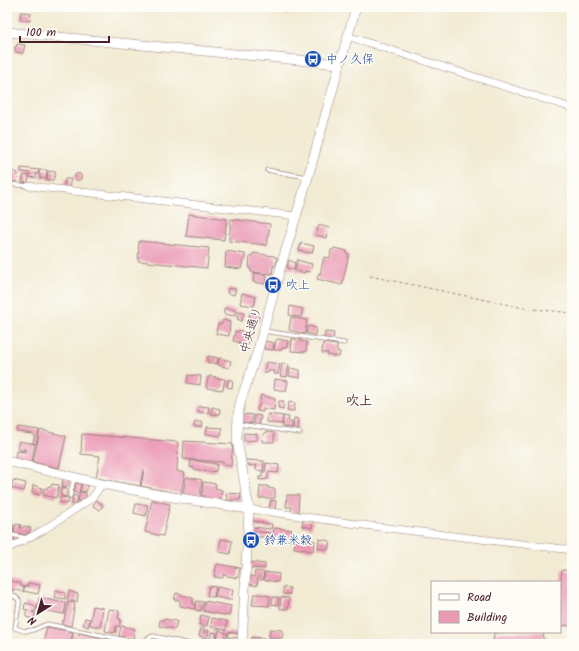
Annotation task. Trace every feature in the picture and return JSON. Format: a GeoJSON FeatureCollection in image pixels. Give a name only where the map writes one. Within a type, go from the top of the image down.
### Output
{"type":"FeatureCollection","features":[{"type":"Feature","properties":{"kind":"street","name":"中央通り"},"geometry":{"type":"LineString","coordinates":[[242,644],[249,509],[237,439],[237,424],[241,400],[264,331],[281,266],[297,216],[356,7]]}},
{"type":"Feature","properties":{"kind":"street"},"geometry":{"type":"LineString","coordinates":[[7,32],[339,64]]}},
{"type":"Feature","properties":{"kind":"street"},"geometry":{"type":"LineString","coordinates":[[347,36],[572,108]]}},
{"type":"Feature","properties":{"kind":"street"},"geometry":{"type":"LineString","coordinates":[[29,186],[297,216]]}},
{"type":"Feature","properties":{"kind":"street"},"geometry":{"type":"LineString","coordinates":[[7,461],[102,484],[160,495],[371,526],[572,550]]}},
{"type":"Feature","properties":{"kind":"street"},"geometry":{"type":"LineString","coordinates":[[7,549],[42,531],[92,498],[102,484]]}},
{"type":"Feature","properties":{"kind":"lane"},"geometry":{"type":"LineString","coordinates":[[266,170],[308,177]]}},
{"type":"Feature","properties":{"kind":"lane"},"geometry":{"type":"LineString","coordinates":[[7,184],[29,186]]}},
{"type":"Feature","properties":{"kind":"lane"},"geometry":{"type":"LineString","coordinates":[[264,331],[344,343]]}},
{"type":"Feature","properties":{"kind":"lane"},"geometry":{"type":"LineString","coordinates":[[237,424],[300,433]]}},
{"type":"Feature","properties":{"kind":"lane"},"geometry":{"type":"LineString","coordinates":[[70,496],[74,477]]}},
{"type":"Feature","properties":{"kind":"lane"},"geometry":{"type":"LineString","coordinates":[[7,534],[27,538]]}},
{"type":"Feature","properties":{"kind":"lane"},"geometry":{"type":"LineString","coordinates":[[7,594],[14,596],[19,600],[20,604],[15,628],[24,631],[32,630],[47,624],[140,643],[152,636],[190,644]]}},
{"type":"Feature","properties":{"kind":"lane"},"geometry":{"type":"LineString","coordinates":[[202,644],[203,641],[220,644]]}},
{"type":"Feature","properties":{"kind":"path"},"geometry":{"type":"LineString","coordinates":[[266,7],[286,12]]}},
{"type":"Feature","properties":{"kind":"path"},"geometry":{"type":"LineString","coordinates":[[370,276],[524,308],[572,313]]}},
{"type":"Feature","properties":{"kind":"building"},"geometry":{"type":"Polygon","coordinates":[[[21,12],[31,13],[30,21],[20,19],[21,12]]]}},
{"type":"Feature","properties":{"kind":"building"},"geometry":{"type":"Polygon","coordinates":[[[17,44],[25,45],[23,53],[15,52],[15,47],[17,44]]]}},
{"type":"Feature","properties":{"kind":"building"},"geometry":{"type":"Polygon","coordinates":[[[21,168],[39,170],[38,174],[36,173],[36,178],[29,177],[28,183],[22,182],[24,175],[30,176],[30,173],[21,171],[21,168]]]}},
{"type":"Feature","properties":{"kind":"building"},"geometry":{"type":"Polygon","coordinates":[[[7,170],[18,173],[17,182],[7,181],[7,177],[12,176],[7,176],[7,170]]]}},
{"type":"Feature","properties":{"kind":"building"},"geometry":{"type":"Polygon","coordinates":[[[39,170],[47,170],[46,179],[40,178],[39,170]]]}},
{"type":"Feature","properties":{"kind":"building"},"geometry":{"type":"Polygon","coordinates":[[[48,171],[56,172],[53,180],[47,180],[48,171]]]}},
{"type":"Feature","properties":{"kind":"building"},"geometry":{"type":"Polygon","coordinates":[[[78,173],[81,174],[81,180],[78,181],[75,180],[74,177],[75,174],[78,173]]]}},
{"type":"Feature","properties":{"kind":"building"},"geometry":{"type":"Polygon","coordinates":[[[65,179],[71,179],[69,187],[64,187],[65,179]]]}},
{"type":"Feature","properties":{"kind":"building"},"geometry":{"type":"Polygon","coordinates":[[[8,191],[12,192],[11,204],[7,203],[8,191]]]}},
{"type":"Feature","properties":{"kind":"building"},"geometry":{"type":"Polygon","coordinates":[[[189,214],[227,219],[224,240],[186,236],[189,214]]]}},
{"type":"Feature","properties":{"kind":"building"},"geometry":{"type":"Polygon","coordinates":[[[231,219],[270,224],[267,245],[229,241],[231,219]]]}},
{"type":"Feature","properties":{"kind":"building"},"geometry":{"type":"Polygon","coordinates":[[[319,225],[329,228],[327,238],[316,235],[319,225]]]}},
{"type":"Feature","properties":{"kind":"building"},"geometry":{"type":"Polygon","coordinates":[[[139,241],[209,248],[207,268],[138,261],[139,241]]]}},
{"type":"Feature","properties":{"kind":"building"},"geometry":{"type":"Polygon","coordinates":[[[301,243],[314,246],[312,253],[299,250],[301,243]]]}},
{"type":"Feature","properties":{"kind":"building"},"geometry":{"type":"Polygon","coordinates":[[[334,248],[347,251],[346,253],[349,254],[342,285],[317,279],[319,273],[320,274],[324,257],[330,258],[331,250],[334,248]]]}},
{"type":"Feature","properties":{"kind":"building"},"geometry":{"type":"Polygon","coordinates":[[[226,251],[245,254],[245,260],[243,260],[241,269],[225,267],[226,251]]]}},
{"type":"Feature","properties":{"kind":"building"},"geometry":{"type":"Polygon","coordinates":[[[253,253],[277,257],[276,266],[273,266],[272,274],[251,272],[251,269],[249,269],[250,256],[253,256],[253,253]]]}},
{"type":"Feature","properties":{"kind":"building"},"geometry":{"type":"Polygon","coordinates":[[[289,260],[295,263],[294,270],[287,268],[289,260]]]}},
{"type":"Feature","properties":{"kind":"building"},"geometry":{"type":"Polygon","coordinates":[[[297,260],[312,264],[310,272],[305,271],[305,273],[295,271],[297,260]]]}},
{"type":"Feature","properties":{"kind":"building"},"geometry":{"type":"Polygon","coordinates":[[[254,273],[267,275],[266,284],[253,282],[254,273]]]}},
{"type":"Feature","properties":{"kind":"building"},"geometry":{"type":"Polygon","coordinates":[[[228,288],[236,289],[234,295],[227,293],[228,288]]]}},
{"type":"Feature","properties":{"kind":"building"},"geometry":{"type":"Polygon","coordinates":[[[242,293],[256,297],[254,306],[240,304],[242,293]]]}},
{"type":"Feature","properties":{"kind":"building"},"geometry":{"type":"Polygon","coordinates":[[[290,306],[303,309],[301,317],[289,315],[290,306]]]}},
{"type":"Feature","properties":{"kind":"building"},"geometry":{"type":"Polygon","coordinates":[[[224,308],[236,310],[235,316],[224,314],[224,308]]]}},
{"type":"Feature","properties":{"kind":"building"},"geometry":{"type":"Polygon","coordinates":[[[250,311],[259,313],[258,321],[249,319],[250,311]]]}},
{"type":"Feature","properties":{"kind":"building"},"geometry":{"type":"Polygon","coordinates":[[[238,312],[244,313],[242,321],[237,319],[238,312]]]}},
{"type":"Feature","properties":{"kind":"building"},"geometry":{"type":"Polygon","coordinates":[[[291,317],[307,320],[305,334],[289,330],[291,317]]]}},
{"type":"Feature","properties":{"kind":"building"},"geometry":{"type":"Polygon","coordinates":[[[223,320],[230,322],[229,336],[216,334],[218,324],[222,324],[223,320]]]}},
{"type":"Feature","properties":{"kind":"building"},"geometry":{"type":"Polygon","coordinates":[[[308,326],[316,328],[315,335],[306,333],[308,326]]]}},
{"type":"Feature","properties":{"kind":"building"},"geometry":{"type":"Polygon","coordinates":[[[239,330],[250,335],[248,345],[238,344],[239,342],[233,341],[235,331],[238,332],[239,330]]]}},
{"type":"Feature","properties":{"kind":"building"},"geometry":{"type":"Polygon","coordinates":[[[325,332],[334,333],[333,339],[324,338],[325,332]]]}},
{"type":"Feature","properties":{"kind":"building"},"geometry":{"type":"Polygon","coordinates":[[[292,339],[300,339],[300,341],[307,342],[306,352],[291,351],[292,339]]]}},
{"type":"Feature","properties":{"kind":"building"},"geometry":{"type":"Polygon","coordinates":[[[276,340],[288,341],[286,348],[282,348],[282,350],[274,350],[276,340]]]}},
{"type":"Feature","properties":{"kind":"building"},"geometry":{"type":"Polygon","coordinates":[[[265,341],[274,343],[273,350],[264,349],[265,341]]]}},
{"type":"Feature","properties":{"kind":"building"},"geometry":{"type":"Polygon","coordinates":[[[323,343],[337,345],[337,351],[340,352],[339,357],[327,355],[328,352],[322,353],[323,343]]]}},
{"type":"Feature","properties":{"kind":"building"},"geometry":{"type":"Polygon","coordinates":[[[208,356],[218,358],[217,364],[207,362],[208,356]]]}},
{"type":"Feature","properties":{"kind":"building"},"geometry":{"type":"Polygon","coordinates":[[[219,358],[231,361],[229,368],[218,365],[219,358]]]}},
{"type":"Feature","properties":{"kind":"building"},"geometry":{"type":"Polygon","coordinates":[[[266,362],[280,364],[278,374],[274,374],[275,371],[268,371],[268,373],[264,373],[266,362]]]}},
{"type":"Feature","properties":{"kind":"building"},"geometry":{"type":"Polygon","coordinates":[[[282,364],[289,365],[287,377],[280,376],[282,364]]]}},
{"type":"Feature","properties":{"kind":"building"},"geometry":{"type":"Polygon","coordinates":[[[290,368],[300,370],[300,378],[289,376],[290,368]]]}},
{"type":"Feature","properties":{"kind":"building"},"geometry":{"type":"Polygon","coordinates":[[[188,375],[201,376],[200,385],[187,383],[188,375]]]}},
{"type":"Feature","properties":{"kind":"building"},"geometry":{"type":"Polygon","coordinates":[[[210,376],[225,379],[223,390],[206,388],[208,377],[210,376]]]}},
{"type":"Feature","properties":{"kind":"building"},"geometry":{"type":"Polygon","coordinates":[[[275,379],[288,381],[286,391],[274,389],[275,379]]]}},
{"type":"Feature","properties":{"kind":"building"},"geometry":{"type":"Polygon","coordinates":[[[228,380],[233,380],[232,388],[227,387],[228,380]]]}},
{"type":"Feature","properties":{"kind":"building"},"geometry":{"type":"Polygon","coordinates":[[[261,395],[275,399],[274,410],[263,408],[263,412],[257,411],[261,395]]]}},
{"type":"Feature","properties":{"kind":"building"},"geometry":{"type":"Polygon","coordinates":[[[279,401],[284,401],[283,409],[278,408],[279,401]]]}},
{"type":"Feature","properties":{"kind":"building"},"geometry":{"type":"Polygon","coordinates":[[[289,402],[295,403],[294,411],[287,410],[289,402]]]}},
{"type":"Feature","properties":{"kind":"building"},"geometry":{"type":"Polygon","coordinates":[[[199,406],[209,407],[208,413],[198,412],[199,406]]]}},
{"type":"Feature","properties":{"kind":"building"},"geometry":{"type":"Polygon","coordinates":[[[212,407],[220,409],[219,415],[211,414],[212,407]]]}},
{"type":"Feature","properties":{"kind":"building"},"geometry":{"type":"Polygon","coordinates":[[[268,414],[283,416],[282,424],[267,422],[268,414]]]}},
{"type":"Feature","properties":{"kind":"building"},"geometry":{"type":"Polygon","coordinates":[[[243,415],[253,415],[252,423],[242,422],[243,415]]]}},
{"type":"Feature","properties":{"kind":"building"},"geometry":{"type":"Polygon","coordinates":[[[255,415],[261,416],[259,425],[254,424],[255,415]]]}},
{"type":"Feature","properties":{"kind":"building"},"geometry":{"type":"Polygon","coordinates":[[[283,416],[289,417],[288,422],[292,422],[292,428],[282,427],[283,416]]]}},
{"type":"Feature","properties":{"kind":"building"},"geometry":{"type":"Polygon","coordinates":[[[294,418],[299,419],[298,429],[293,428],[294,418]]]}},
{"type":"Feature","properties":{"kind":"building"},"geometry":{"type":"Polygon","coordinates":[[[195,422],[202,422],[202,427],[194,427],[195,422]]]}},
{"type":"Feature","properties":{"kind":"building"},"geometry":{"type":"Polygon","coordinates":[[[18,427],[39,430],[36,444],[33,443],[35,436],[33,434],[17,432],[18,427]]]}},
{"type":"Feature","properties":{"kind":"building"},"geometry":{"type":"Polygon","coordinates":[[[207,427],[222,428],[221,436],[206,434],[207,427]]]}},
{"type":"Feature","properties":{"kind":"building"},"geometry":{"type":"Polygon","coordinates":[[[40,430],[66,436],[59,468],[33,462],[40,430]]]}},
{"type":"Feature","properties":{"kind":"building"},"geometry":{"type":"Polygon","coordinates":[[[265,432],[274,433],[274,442],[262,442],[263,434],[265,434],[265,432]]]}},
{"type":"Feature","properties":{"kind":"building"},"geometry":{"type":"Polygon","coordinates":[[[244,433],[257,434],[257,440],[244,441],[244,433]]]}},
{"type":"Feature","properties":{"kind":"building"},"geometry":{"type":"Polygon","coordinates":[[[82,434],[178,442],[177,471],[185,473],[181,494],[141,486],[144,470],[140,486],[96,478],[100,456],[81,454],[82,434]]]}},
{"type":"Feature","properties":{"kind":"building"},"geometry":{"type":"Polygon","coordinates":[[[19,441],[35,444],[32,463],[15,459],[16,451],[25,452],[26,450],[24,448],[24,451],[17,449],[19,441]]]}},
{"type":"Feature","properties":{"kind":"building"},"geometry":{"type":"Polygon","coordinates":[[[184,441],[233,444],[231,466],[223,465],[223,462],[183,459],[184,441]]]}},
{"type":"Feature","properties":{"kind":"building"},"geometry":{"type":"Polygon","coordinates":[[[191,460],[217,464],[216,471],[209,472],[194,469],[190,467],[191,460]]]}},
{"type":"Feature","properties":{"kind":"building"},"geometry":{"type":"Polygon","coordinates":[[[245,460],[264,461],[263,471],[256,470],[257,465],[249,466],[249,464],[245,464],[245,460]]]}},
{"type":"Feature","properties":{"kind":"building"},"geometry":{"type":"Polygon","coordinates":[[[266,463],[279,465],[278,473],[268,472],[268,479],[259,480],[259,477],[262,477],[262,472],[265,472],[266,463]]]}},
{"type":"Feature","properties":{"kind":"building"},"geometry":{"type":"Polygon","coordinates":[[[186,477],[202,480],[200,497],[183,494],[186,477]]]}},
{"type":"Feature","properties":{"kind":"building"},"geometry":{"type":"Polygon","coordinates":[[[63,479],[69,479],[68,486],[66,488],[62,487],[63,479]]]}},
{"type":"Feature","properties":{"kind":"building"},"geometry":{"type":"Polygon","coordinates":[[[13,480],[26,483],[24,491],[11,488],[13,480]]]}},
{"type":"Feature","properties":{"kind":"building"},"geometry":{"type":"Polygon","coordinates":[[[82,482],[87,483],[86,492],[80,491],[82,482]]]}},
{"type":"Feature","properties":{"kind":"building"},"geometry":{"type":"Polygon","coordinates":[[[203,482],[216,484],[215,488],[222,490],[220,501],[205,499],[205,496],[202,496],[203,482]]]}},
{"type":"Feature","properties":{"kind":"building"},"geometry":{"type":"Polygon","coordinates":[[[76,483],[81,484],[79,493],[74,492],[76,483]]]}},
{"type":"Feature","properties":{"kind":"building"},"geometry":{"type":"Polygon","coordinates":[[[52,484],[59,485],[56,498],[43,495],[44,488],[47,489],[48,486],[51,487],[52,484]]]}},
{"type":"Feature","properties":{"kind":"building"},"geometry":{"type":"Polygon","coordinates":[[[33,485],[42,488],[40,495],[32,493],[33,485]]]}},
{"type":"Feature","properties":{"kind":"building"},"geometry":{"type":"Polygon","coordinates":[[[260,486],[268,486],[268,488],[275,489],[275,498],[259,498],[260,486]]]}},
{"type":"Feature","properties":{"kind":"building"},"geometry":{"type":"Polygon","coordinates":[[[61,488],[67,489],[66,497],[60,494],[61,488]]]}},
{"type":"Feature","properties":{"kind":"building"},"geometry":{"type":"Polygon","coordinates":[[[80,492],[86,493],[86,498],[81,500],[81,502],[78,501],[80,492]]]}},
{"type":"Feature","properties":{"kind":"building"},"geometry":{"type":"Polygon","coordinates":[[[226,493],[241,494],[240,500],[227,500],[226,493]]]}},
{"type":"Feature","properties":{"kind":"building"},"geometry":{"type":"Polygon","coordinates":[[[73,495],[78,497],[76,505],[72,504],[73,495]]]}},
{"type":"Feature","properties":{"kind":"building"},"geometry":{"type":"Polygon","coordinates":[[[287,495],[299,495],[298,513],[291,512],[292,507],[286,507],[287,495]]]}},
{"type":"Feature","properties":{"kind":"building"},"geometry":{"type":"Polygon","coordinates":[[[60,497],[69,498],[68,504],[60,502],[60,497]]]}},
{"type":"Feature","properties":{"kind":"building"},"geometry":{"type":"Polygon","coordinates":[[[96,500],[103,505],[100,510],[93,506],[96,500]]]}},
{"type":"Feature","properties":{"kind":"building"},"geometry":{"type":"Polygon","coordinates":[[[152,500],[170,504],[163,536],[145,532],[152,500]]]}},
{"type":"Feature","properties":{"kind":"building"},"geometry":{"type":"Polygon","coordinates":[[[271,500],[276,501],[275,510],[269,509],[271,500]]]}},
{"type":"Feature","properties":{"kind":"building"},"geometry":{"type":"Polygon","coordinates":[[[136,504],[148,505],[146,516],[134,513],[136,504]]]}},
{"type":"Feature","properties":{"kind":"building"},"geometry":{"type":"Polygon","coordinates":[[[303,520],[313,521],[312,528],[302,526],[303,520]]]}},
{"type":"Feature","properties":{"kind":"building"},"geometry":{"type":"Polygon","coordinates":[[[252,521],[272,524],[271,529],[252,527],[252,521]]]}},
{"type":"Feature","properties":{"kind":"building"},"geometry":{"type":"Polygon","coordinates":[[[7,524],[14,525],[13,532],[7,531],[7,524]]]}},
{"type":"Feature","properties":{"kind":"building"},"geometry":{"type":"Polygon","coordinates":[[[16,524],[21,525],[20,528],[23,528],[24,526],[31,528],[29,533],[27,533],[27,535],[14,532],[16,524]]]}},
{"type":"Feature","properties":{"kind":"building"},"geometry":{"type":"Polygon","coordinates":[[[274,528],[292,530],[291,541],[273,538],[274,528]]]}},
{"type":"Feature","properties":{"kind":"building"},"geometry":{"type":"Polygon","coordinates":[[[252,531],[272,533],[271,538],[251,536],[252,531]]]}},
{"type":"Feature","properties":{"kind":"building"},"geometry":{"type":"Polygon","coordinates":[[[7,536],[15,538],[15,542],[10,545],[7,544],[7,536]]]}},
{"type":"Feature","properties":{"kind":"building"},"geometry":{"type":"Polygon","coordinates":[[[296,537],[315,541],[313,551],[294,548],[296,537]]]}},
{"type":"Feature","properties":{"kind":"building"},"geometry":{"type":"Polygon","coordinates":[[[221,539],[232,541],[230,554],[219,552],[221,539]]]}},
{"type":"Feature","properties":{"kind":"building"},"geometry":{"type":"Polygon","coordinates":[[[319,539],[330,541],[328,550],[318,548],[319,539]]]}},
{"type":"Feature","properties":{"kind":"building"},"geometry":{"type":"Polygon","coordinates":[[[251,562],[265,564],[265,569],[250,568],[251,562]]]}},
{"type":"Feature","properties":{"kind":"building"},"geometry":{"type":"Polygon","coordinates":[[[217,564],[240,568],[238,578],[223,575],[223,578],[214,577],[217,564]]]}},
{"type":"Feature","properties":{"kind":"building"},"geometry":{"type":"Polygon","coordinates":[[[562,570],[572,571],[572,626],[561,625],[562,570]]]}},
{"type":"Feature","properties":{"kind":"building"},"geometry":{"type":"Polygon","coordinates":[[[255,571],[264,572],[263,580],[260,580],[260,577],[258,577],[257,586],[249,584],[251,576],[254,577],[255,571]]]}},
{"type":"Feature","properties":{"kind":"building"},"geometry":{"type":"Polygon","coordinates":[[[265,572],[279,574],[278,582],[264,580],[265,572]]]}},
{"type":"Feature","properties":{"kind":"building"},"geometry":{"type":"Polygon","coordinates":[[[7,580],[20,583],[21,586],[24,587],[23,592],[13,589],[12,593],[7,592],[7,580]]]}},
{"type":"Feature","properties":{"kind":"building"},"geometry":{"type":"Polygon","coordinates":[[[28,583],[40,585],[38,594],[23,591],[25,586],[28,586],[28,583]]]}},
{"type":"Feature","properties":{"kind":"building"},"geometry":{"type":"Polygon","coordinates":[[[209,586],[216,587],[214,597],[207,596],[209,586]]]}},
{"type":"Feature","properties":{"kind":"building"},"geometry":{"type":"Polygon","coordinates":[[[217,587],[233,590],[231,600],[215,597],[217,587]]]}},
{"type":"Feature","properties":{"kind":"building"},"geometry":{"type":"Polygon","coordinates":[[[283,587],[290,588],[290,594],[283,594],[283,587]]]}},
{"type":"Feature","properties":{"kind":"building"},"geometry":{"type":"Polygon","coordinates":[[[56,590],[65,593],[65,599],[54,597],[56,590]]]}},
{"type":"Feature","properties":{"kind":"building"},"geometry":{"type":"Polygon","coordinates":[[[69,591],[78,594],[77,602],[67,600],[69,591]]]}},
{"type":"Feature","properties":{"kind":"building"},"geometry":{"type":"Polygon","coordinates":[[[176,593],[193,598],[193,604],[195,604],[194,609],[180,606],[180,600],[174,600],[176,593]]]}},
{"type":"Feature","properties":{"kind":"building"},"geometry":{"type":"Polygon","coordinates":[[[254,594],[270,596],[269,606],[252,605],[254,594]]]}},
{"type":"Feature","properties":{"kind":"building"},"geometry":{"type":"Polygon","coordinates":[[[273,597],[279,597],[278,605],[272,604],[273,597]]]}},
{"type":"Feature","properties":{"kind":"building"},"geometry":{"type":"Polygon","coordinates":[[[281,597],[289,598],[288,609],[280,609],[281,597]]]}},
{"type":"Feature","properties":{"kind":"building"},"geometry":{"type":"Polygon","coordinates":[[[39,598],[66,603],[64,614],[37,609],[39,598]]]}},
{"type":"Feature","properties":{"kind":"building"},"geometry":{"type":"Polygon","coordinates":[[[196,601],[203,602],[201,611],[195,610],[196,601]]]}},
{"type":"Feature","properties":{"kind":"building"},"geometry":{"type":"Polygon","coordinates":[[[205,601],[231,606],[229,616],[203,611],[205,601]]]}},
{"type":"Feature","properties":{"kind":"building"},"geometry":{"type":"Polygon","coordinates":[[[68,602],[75,603],[71,626],[62,624],[68,602]]]}},
{"type":"Feature","properties":{"kind":"building"},"geometry":{"type":"Polygon","coordinates":[[[26,603],[37,606],[35,612],[32,612],[35,613],[34,620],[30,620],[31,618],[26,617],[26,611],[28,612],[28,610],[24,609],[26,603]]]}},
{"type":"Feature","properties":{"kind":"building"},"geometry":{"type":"Polygon","coordinates":[[[93,606],[103,608],[100,627],[90,625],[93,606]]]}},
{"type":"Feature","properties":{"kind":"building"},"geometry":{"type":"Polygon","coordinates":[[[109,609],[119,611],[118,619],[121,619],[119,627],[116,626],[115,633],[105,631],[109,609]]]}},
{"type":"Feature","properties":{"kind":"building"},"geometry":{"type":"Polygon","coordinates":[[[201,615],[209,617],[207,626],[199,625],[201,615]]]}},
{"type":"Feature","properties":{"kind":"building"},"geometry":{"type":"Polygon","coordinates":[[[85,618],[90,619],[88,627],[83,625],[85,618]]]}},
{"type":"Feature","properties":{"kind":"building"},"geometry":{"type":"Polygon","coordinates":[[[212,618],[227,621],[226,630],[211,627],[212,618]]]}},
{"type":"Feature","properties":{"kind":"building"},"geometry":{"type":"Polygon","coordinates":[[[160,620],[177,621],[175,629],[159,626],[160,620]]]}},
{"type":"Feature","properties":{"kind":"building"},"geometry":{"type":"Polygon","coordinates":[[[121,626],[135,629],[133,639],[119,636],[121,626]]]}},
{"type":"Feature","properties":{"kind":"building"},"geometry":{"type":"Polygon","coordinates":[[[47,627],[73,632],[70,644],[43,644],[47,627]]]}},
{"type":"Feature","properties":{"kind":"building"},"geometry":{"type":"Polygon","coordinates":[[[201,627],[204,628],[204,633],[206,630],[209,631],[207,638],[199,636],[201,627]]]}},
{"type":"Feature","properties":{"kind":"building"},"geometry":{"type":"Polygon","coordinates":[[[270,629],[283,630],[282,638],[269,637],[270,629]]]}},
{"type":"Feature","properties":{"kind":"building"},"geometry":{"type":"Polygon","coordinates":[[[219,630],[228,634],[227,637],[224,637],[222,640],[217,639],[219,630]]]}},
{"type":"Feature","properties":{"kind":"building"},"geometry":{"type":"Polygon","coordinates":[[[211,632],[217,633],[216,640],[210,639],[211,632]]]}},
{"type":"Feature","properties":{"kind":"building"},"geometry":{"type":"Polygon","coordinates":[[[229,632],[239,634],[239,638],[228,637],[229,632]]]}},
{"type":"Feature","properties":{"kind":"building"},"geometry":{"type":"Polygon","coordinates":[[[79,633],[110,640],[110,644],[71,644],[73,634],[79,636],[79,633]]]}},
{"type":"Feature","properties":{"kind":"building"},"geometry":{"type":"Polygon","coordinates":[[[494,633],[544,633],[543,639],[546,640],[545,644],[493,644],[494,633]]]}},
{"type":"Feature","properties":{"kind":"building"},"geometry":{"type":"Polygon","coordinates":[[[252,637],[264,638],[263,644],[251,644],[252,637]]]}},
{"type":"Feature","properties":{"kind":"place","name":"中ノ久保"},"geometry":{"type":"Point","coordinates":[313,59]}},
{"type":"Feature","properties":{"kind":"place","name":"吹上"},"geometry":{"type":"Point","coordinates":[273,285]}},
{"type":"Feature","properties":{"kind":"place","name":"鈴兼米穀"},"geometry":{"type":"Point","coordinates":[251,540]}},
{"type":"Feature","properties":{"kind":"district","name":"吹上"},"geometry":{"type":"Point","coordinates":[359,401]}}]}
